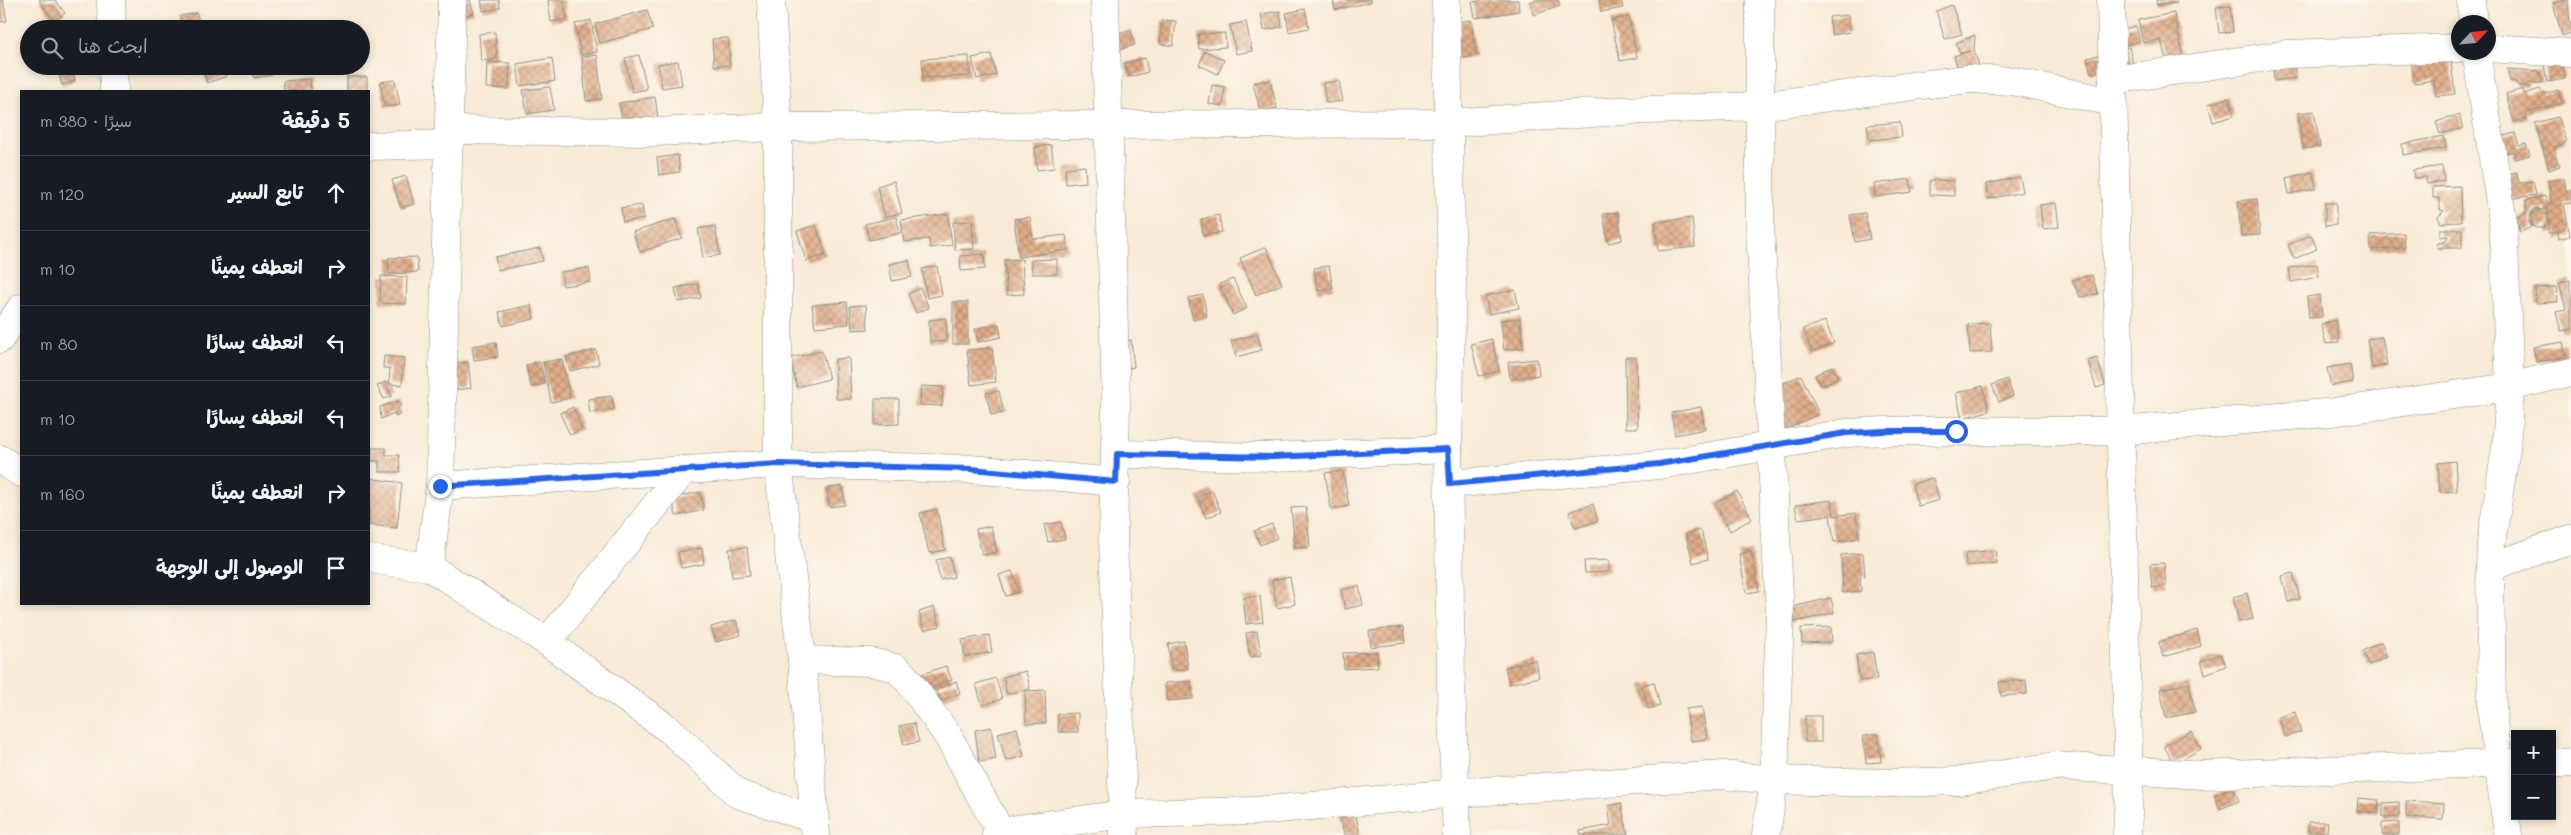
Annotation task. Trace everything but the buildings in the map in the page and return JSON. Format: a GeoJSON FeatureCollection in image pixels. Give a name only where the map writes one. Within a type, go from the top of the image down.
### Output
{"type":"FeatureCollection","features":[{"type":"Feature","properties":{"kind":"street"},"geometry":{"type":"LineString","coordinates":[[111,0],[112,20]]}},
{"type":"Feature","properties":{"kind":"street"},"geometry":{"type":"LineString","coordinates":[[429,567],[440,486],[452,0]]}},
{"type":"Feature","properties":{"kind":"street"},"geometry":{"type":"LineString","coordinates":[[370,558],[429,567],[547,642],[671,731],[738,794],[815,827],[802,660],[778,464],[778,127],[771,0]]}},
{"type":"Feature","properties":{"kind":"street"},"geometry":{"type":"LineString","coordinates":[[1105,0],[1110,125],[1117,454],[1113,540],[1123,824]]}},
{"type":"Feature","properties":{"kind":"street"},"geometry":{"type":"LineString","coordinates":[[1446,0],[1452,278],[1448,449],[1450,484],[1451,688],[1457,793],[1457,835]]}},
{"type":"Feature","properties":{"kind":"street"},"geometry":{"type":"LineString","coordinates":[[1760,0],[1760,226],[1780,615],[1774,780],[1766,835]]}},
{"type":"Feature","properties":{"kind":"street"},"geometry":{"type":"LineString","coordinates":[[2111,0],[2128,835]]}},
{"type":"Feature","properties":{"kind":"street"},"geometry":{"type":"LineString","coordinates":[[2471,0],[2472,15]]}},
{"type":"Feature","properties":{"kind":"street"},"geometry":{"type":"LineString","coordinates":[[370,146],[450,137],[778,127],[1449,123],[1620,111],[1759,106],[1968,80],[2013,80],[2113,91],[2287,54],[2451,48]]}},
{"type":"Feature","properties":{"kind":"street"},"geometry":{"type":"LineString","coordinates":[[2496,48],[2571,53]]}},
{"type":"Feature","properties":{"kind":"street"},"geometry":{"type":"LineString","coordinates":[[2477,60],[2502,221],[2510,387],[2506,448],[2491,543],[2490,567],[2492,714],[2506,763],[2508,835]]}},
{"type":"Feature","properties":{"kind":"street"},"geometry":{"type":"LineString","coordinates":[[113,75],[114,90]]}},
{"type":"Feature","properties":{"kind":"street"},"geometry":{"type":"LineString","coordinates":[[0,339],[20,309]]}},
{"type":"Feature","properties":{"kind":"street"},"geometry":{"type":"LineString","coordinates":[[1450,484],[1659,464],[1846,433],[1884,431],[2121,431],[2326,413],[2510,387],[2571,372]]}},
{"type":"Feature","properties":{"kind":"street"},"geometry":{"type":"LineString","coordinates":[[1117,454],[1273,457],[1448,449]]}},
{"type":"Feature","properties":{"kind":"street"},"geometry":{"type":"LineString","coordinates":[[0,459],[20,472]]}},
{"type":"Feature","properties":{"kind":"street"},"geometry":{"type":"LineString","coordinates":[[440,486],[778,464],[971,469],[1116,482]]}},
{"type":"Feature","properties":{"kind":"street"},"geometry":{"type":"LineString","coordinates":[[547,642],[684,470]]}},
{"type":"Feature","properties":{"kind":"street"},"geometry":{"type":"LineString","coordinates":[[2490,567],[2571,539]]}},
{"type":"Feature","properties":{"kind":"street"},"geometry":{"type":"LineString","coordinates":[[802,660],[871,662],[896,668],[908,680],[948,736],[999,834],[1457,793],[1723,775],[1774,780],[1942,782],[2061,766],[2128,772],[2203,775],[2506,763]]}},
{"type":"Feature","properties":{"kind":"street"},"geometry":{"type":"LineString","coordinates":[[2556,763],[2571,763]]}},
{"type":"Feature","properties":{"kind":"route"},"geometry":{"type":"LineString","coordinates":[[440,486],[778,464],[971,469],[1116,482],[1117,454],[1273,457],[1448,449],[1450,484],[1659,464],[1846,433],[1956,431]]}}]}
